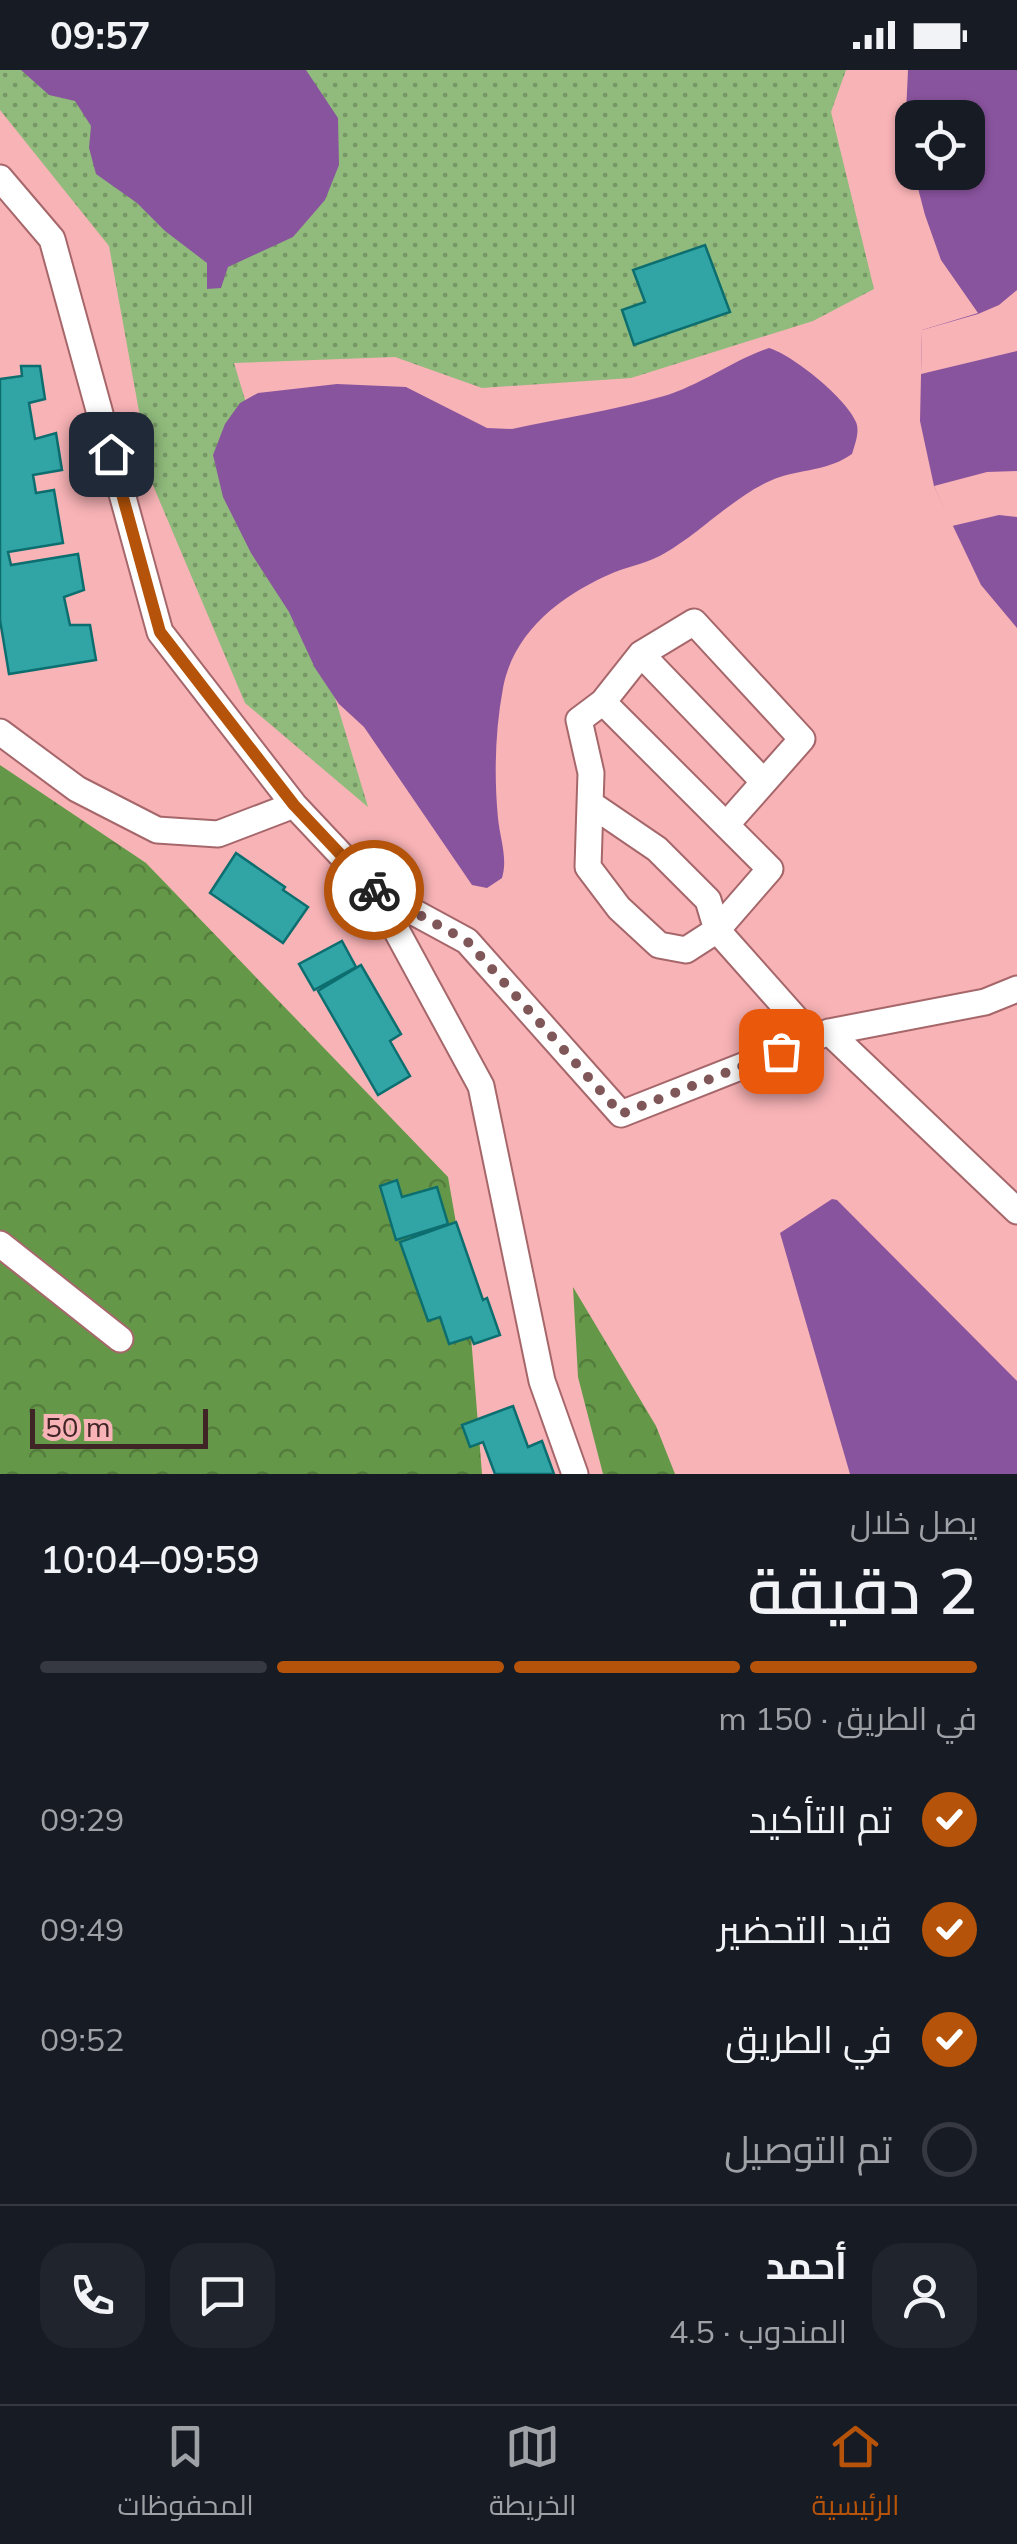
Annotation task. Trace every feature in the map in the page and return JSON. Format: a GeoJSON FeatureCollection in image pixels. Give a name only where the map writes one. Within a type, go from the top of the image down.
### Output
{"type":"FeatureCollection","features":[{"type":"Feature","properties":{"kind":"street"},"geometry":{"type":"LineString","coordinates":[[0,178],[52,240],[160,632],[294,805],[375,890],[480,1086],[542,1381],[574,1474]]}},
{"type":"Feature","properties":{"kind":"street"},"geometry":{"type":"LineString","coordinates":[[602,702],[770,869],[716,930],[686,950],[659,946],[619,908],[588,867],[591,773],[580,720],[602,702],[641,654],[694,622],[802,739],[726,825]]}},
{"type":"Feature","properties":{"kind":"street"},"geometry":{"type":"LineString","coordinates":[[641,654],[763,781]]}},
{"type":"Feature","properties":{"kind":"street"},"geometry":{"type":"LineString","coordinates":[[0,732],[77,790],[156,830],[218,834],[294,805]]}},
{"type":"Feature","properties":{"kind":"street"},"geometry":{"type":"LineString","coordinates":[[590,804],[657,849],[708,900],[716,930],[821,1035],[1017,1210]]}},
{"type":"Feature","properties":{"kind":"street"},"geometry":{"type":"LineString","coordinates":[[375,890],[467,941],[621,1114],[821,1035],[985,1002],[1017,988]]}},
{"type":"Feature","properties":{"kind":"street"},"geometry":{"type":"LineString","coordinates":[[0,1244],[120,1339]]}},
{"type":"Feature","properties":{"kind":"green space"},"geometry":{"type":"Polygon","coordinates":[[[0,70],[846,70],[831,112],[874,289],[813,321],[631,378],[482,388],[395,357],[234,363],[368,807],[245,703],[152,483],[109,246],[0,110],[0,70]]]}},
{"type":"Feature","properties":{"kind":"green space"},"geometry":{"type":"Polygon","coordinates":[[[0,765],[146,863],[448,1177],[467,1286],[482,1474],[0,1474],[0,765]]]}},
{"type":"Feature","properties":{"kind":"green space"},"geometry":{"type":"Polygon","coordinates":[[[573,1287],[656,1426],[675,1474],[603,1474],[578,1377],[573,1287]]]}},
{"type":"Feature","properties":{"kind":"shaded area"},"geometry":{"type":"Polygon","coordinates":[[[21,70],[306,70],[338,118],[339,165],[325,200],[293,237],[228,267],[221,288],[207,289],[207,263],[165,231],[137,203],[96,174],[89,148],[91,126],[75,101],[49,95],[21,70]]]}},
{"type":"Feature","properties":{"kind":"shaded area"},"geometry":{"type":"Polygon","coordinates":[[[908,70],[1017,70],[1017,628],[981,585],[934,486],[920,421],[922,330],[978,313],[941,260],[918,190],[985,190],[985,100],[907,100],[908,70]]]}},
{"type":"Feature","properties":{"kind":"shaded area"},"geometry":{"type":"Polygon","coordinates":[[[769,348],[818,379],[851,413],[857,430],[852,454],[826,466],[765,483],[665,553],[596,581],[544,616],[518,648],[503,688],[496,786],[504,871],[502,878],[487,888],[472,885],[364,727],[339,704],[315,668],[289,612],[251,553],[223,497],[213,455],[225,424],[240,403],[258,393],[337,384],[406,387],[487,428],[512,429],[664,396],[769,348]]]}},
{"type":"Feature","properties":{"kind":"shaded area"},"geometry":{"type":"Polygon","coordinates":[[[832,1199],[1017,1381],[1017,1474],[850,1474],[780,1233],[832,1199]]]}},
{"type":"Feature","properties":{"kind":"pier"},"geometry":{"type":"Polygon","coordinates":[[[1017,290],[1017,351],[921,374],[922,330],[978,314],[999,305],[1017,290]]]}},
{"type":"Feature","properties":{"kind":"pier"},"geometry":{"type":"Polygon","coordinates":[[[1017,471],[1017,517],[999,515],[952,526],[934,486],[987,472],[1017,471]]]}},
{"type":"Feature","properties":{"kind":"building"},"geometry":{"type":"Polygon","coordinates":[[[705,245],[730,312],[634,345],[622,310],[645,302],[633,270],[705,245]]]}},
{"type":"Feature","properties":{"kind":"building"},"geometry":{"type":"Polygon","coordinates":[[[21,366],[40,366],[45,399],[29,403],[35,439],[56,433],[62,470],[33,475],[36,493],[54,490],[63,543],[8,552],[11,565],[78,554],[84,590],[64,597],[70,625],[90,625],[96,660],[9,674],[0,620],[0,379],[22,376],[21,366]]]}},
{"type":"Feature","properties":{"kind":"building"},"geometry":{"type":"Polygon","coordinates":[[[236,853],[308,907],[283,943],[210,893],[236,853]]]}},
{"type":"Feature","properties":{"kind":"building"},"geometry":{"type":"Polygon","coordinates":[[[342,941],[356,967],[314,990],[299,964],[342,941]]]}},
{"type":"Feature","properties":{"kind":"building"},"geometry":{"type":"Polygon","coordinates":[[[361,965],[401,1034],[390,1041],[410,1076],[378,1095],[318,991],[361,965]]]}},
{"type":"Feature","properties":{"kind":"building"},"geometry":{"type":"Polygon","coordinates":[[[397,1180],[402,1197],[437,1187],[448,1224],[396,1240],[380,1186],[397,1180]]]}},
{"type":"Feature","properties":{"kind":"building"},"geometry":{"type":"Polygon","coordinates":[[[456,1222],[483,1300],[487,1298],[500,1335],[474,1344],[471,1337],[449,1344],[440,1317],[428,1321],[400,1242],[456,1222]]]}},
{"type":"Feature","properties":{"kind":"building"},"geometry":{"type":"Polygon","coordinates":[[[513,1406],[528,1447],[542,1441],[554,1474],[495,1474],[483,1442],[470,1447],[462,1425],[513,1406]]]}},
{"type":"Feature","properties":{"kind":"way so far"},"geometry":{"type":"LineString","coordinates":[[374,890],[467,941],[621,1114],[781,1051]]}},
{"type":"Feature","properties":{"kind":"route"},"geometry":{"type":"LineString","coordinates":[[111,454],[160,632],[294,805],[374,890]]}}]}
